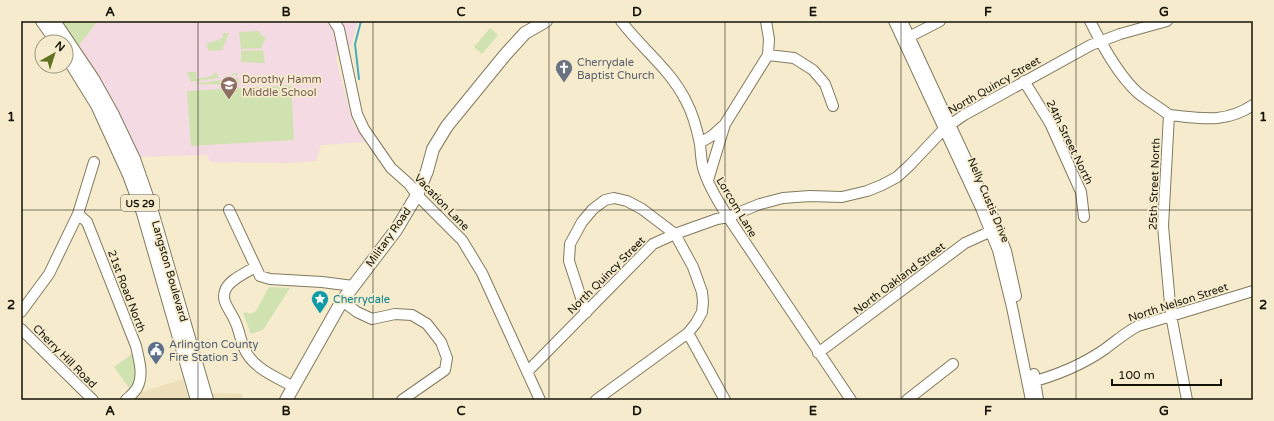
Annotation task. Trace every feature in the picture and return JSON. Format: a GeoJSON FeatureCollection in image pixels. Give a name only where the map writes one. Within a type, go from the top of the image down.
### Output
{"type":"FeatureCollection","features":[{"type":"Feature","properties":{"kind":"main road"},"geometry":{"type":"LineString","coordinates":[[42,21],[51,34]]}},
{"type":"Feature","properties":{"kind":"main road","name":"Langston Boulevard"},"geometry":{"type":"LineString","coordinates":[[54,21],[77,53],[101,93],[123,136],[138,171],[154,216],[207,400]]}},
{"type":"Feature","properties":{"kind":"main road","name":"Military Road"},"geometry":{"type":"LineString","coordinates":[[286,400],[342,301],[396,230],[417,195],[428,171],[433,149],[447,126],[505,54],[526,33],[546,21]]}},
{"type":"Feature","properties":{"kind":"main road","name":"Langston Boulevard"},"geometry":{"type":"LineString","coordinates":[[74,68],[97,105],[129,175],[143,212],[197,400]]}},
{"type":"Feature","properties":{"kind":"street","name":"Vacation Lane"},"geometry":{"type":"LineString","coordinates":[[334,21],[339,29],[343,43],[357,114],[361,122],[373,144],[391,168],[409,184],[417,195],[462,240],[482,273],[540,400]]}},
{"type":"Feature","properties":{"kind":"street","name":"Lorcom Lane"},"geometry":{"type":"LineString","coordinates":[[621,21],[679,87],[687,102],[695,124],[700,143],[704,171],[728,217],[850,400]]}},
{"type":"Feature","properties":{"kind":"street"},"geometry":{"type":"LineString","coordinates":[[708,180],[725,124],[768,54],[766,21]]}},
{"type":"Feature","properties":{"kind":"street","name":"Nelly Custis Drive"},"geometry":{"type":"LineString","coordinates":[[894,21],[906,39],[994,230],[1003,271],[1038,400]]}},
{"type":"Feature","properties":{"kind":"street","name":"Nelly Custis Drive"},"geometry":{"type":"LineString","coordinates":[[902,21],[906,39]]}},
{"type":"Feature","properties":{"kind":"street"},"geometry":{"type":"LineString","coordinates":[[906,39],[940,21]]}},
{"type":"Feature","properties":{"kind":"street"},"geometry":{"type":"LineString","coordinates":[[1090,21],[1108,54],[1129,84],[1139,94],[1169,115],[1205,119],[1219,118],[1238,114],[1253,105]]}},
{"type":"Feature","properties":{"kind":"street","name":"North Quincy Street"},"geometry":{"type":"LineString","coordinates":[[528,372],[654,244],[675,234],[717,219],[728,217],[760,204],[783,198],[810,196],[842,197],[867,191],[882,185],[897,177],[947,126],[1024,81],[1084,48],[1100,41],[1167,21]]}},
{"type":"Feature","properties":{"kind":"street"},"geometry":{"type":"LineString","coordinates":[[768,54],[794,58],[813,70],[825,84],[833,106]]}},
{"type":"Feature","properties":{"kind":"street","name":"24th Street North"},"geometry":{"type":"LineString","coordinates":[[1024,81],[1050,123],[1081,192],[1084,217]]}},
{"type":"Feature","properties":{"kind":"street","name":"25th Street North"},"geometry":{"type":"LineString","coordinates":[[1169,115],[1163,226],[1171,315],[1187,400]]}},
{"type":"Feature","properties":{"kind":"street"},"geometry":{"type":"LineString","coordinates":[[700,143],[713,135],[725,124]]}},
{"type":"Feature","properties":{"kind":"street"},"geometry":{"type":"LineString","coordinates":[[21,312],[49,274],[78,214],[94,162]]}},
{"type":"Feature","properties":{"kind":"street"},"geometry":{"type":"LineString","coordinates":[[586,313],[569,261],[570,244],[582,222],[593,209],[605,200],[614,198],[627,201],[642,209],[675,234],[693,267],[702,292],[702,312],[688,333],[596,400]]}},
{"type":"Feature","properties":{"kind":"street"},"geometry":{"type":"LineString","coordinates":[[229,210],[260,276],[270,280],[322,282],[353,286]]}},
{"type":"Feature","properties":{"kind":"street","name":"21st Road North"},"geometry":{"type":"LineString","coordinates":[[78,214],[87,222],[136,346],[141,377],[137,389],[126,400]]}},
{"type":"Feature","properties":{"kind":"street","name":"North Oakland Street"},"geometry":{"type":"LineString","coordinates":[[818,353],[965,243],[994,230]]}},
{"type":"Feature","properties":{"kind":"street"},"geometry":{"type":"LineString","coordinates":[[256,267],[230,283],[224,290],[224,300],[236,322],[244,348],[251,360],[260,368],[294,387]]}},
{"type":"Feature","properties":{"kind":"street","name":"North Nelson Street"},"geometry":{"type":"LineString","coordinates":[[1032,382],[1047,378],[1078,365],[1105,350],[1128,331],[1138,326],[1253,290]]}},
{"type":"Feature","properties":{"kind":"street"},"geometry":{"type":"LineString","coordinates":[[342,301],[357,312],[372,319],[395,314],[412,315],[427,324],[441,342],[447,358],[445,370],[402,400]]}},
{"type":"Feature","properties":{"kind":"street","name":"Cherry Hill Road"},"geometry":{"type":"LineString","coordinates":[[21,329],[93,400]]}},
{"type":"Feature","properties":{"kind":"street"},"geometry":{"type":"LineString","coordinates":[[688,333],[725,400]]}},
{"type":"Feature","properties":{"kind":"street"},"geometry":{"type":"LineString","coordinates":[[907,400],[953,364]]}},
{"type":"Feature","properties":{"kind":"street","name":"Nelly Custis Drive"},"geometry":{"type":"LineString","coordinates":[[1031,400],[1032,382]]}},
{"type":"Feature","properties":{"kind":"shaded area","name":"Dorothy Hamm Middle School"},"geometry":{"type":"Polygon","coordinates":[[[98,21],[358,21],[351,46],[344,48],[337,53],[336,59],[353,123],[366,142],[321,145],[316,161],[287,163],[210,162],[207,155],[139,157],[118,111],[79,45],[98,21]]]}},
{"type":"Feature","properties":{"kind":"shaded area"},"geometry":{"type":"Polygon","coordinates":[[[183,379],[189,400],[136,400],[142,392],[183,379]]]}},
{"type":"Feature","properties":{"kind":"shaded area"},"geometry":{"type":"Polygon","coordinates":[[[212,393],[243,394],[241,400],[214,400],[212,393]]]}},
{"type":"Feature","properties":{"kind":"green space"},"geometry":{"type":"Polygon","coordinates":[[[62,21],[98,21],[79,45],[74,38],[74,34],[71,34],[62,21]]]}},
{"type":"Feature","properties":{"kind":"green space"},"geometry":{"type":"Polygon","coordinates":[[[490,28],[498,35],[482,54],[474,47],[490,28]]]}},
{"type":"Feature","properties":{"kind":"green space"},"geometry":{"type":"Polygon","coordinates":[[[258,31],[266,39],[262,44],[262,48],[241,49],[239,32],[258,31]]]}},
{"type":"Feature","properties":{"kind":"green space"},"geometry":{"type":"Polygon","coordinates":[[[223,33],[229,33],[222,50],[209,51],[206,44],[223,38],[223,33]]]}},
{"type":"Feature","properties":{"kind":"green space"},"geometry":{"type":"Polygon","coordinates":[[[262,50],[265,63],[241,62],[241,51],[262,50]]]}},
{"type":"Feature","properties":{"kind":"green space"},"geometry":{"type":"Polygon","coordinates":[[[187,72],[196,72],[196,79],[212,76],[214,73],[217,73],[219,78],[191,82],[187,72]]]}},
{"type":"Feature","properties":{"kind":"green space"},"geometry":{"type":"Polygon","coordinates":[[[233,73],[238,73],[238,75],[221,78],[232,75],[233,73]]]}},
{"type":"Feature","properties":{"kind":"green space"},"geometry":{"type":"Polygon","coordinates":[[[238,78],[239,83],[237,83],[237,85],[191,84],[238,78]]]}},
{"type":"Feature","properties":{"kind":"green space"},"geometry":{"type":"Polygon","coordinates":[[[291,85],[294,140],[191,146],[187,91],[291,85]]]}},
{"type":"Feature","properties":{"kind":"green space"},"geometry":{"type":"Polygon","coordinates":[[[269,287],[290,288],[263,330],[251,334],[243,313],[246,312],[250,314],[256,311],[269,287]]]}},
{"type":"Feature","properties":{"kind":"green space"},"geometry":{"type":"Polygon","coordinates":[[[132,354],[135,364],[135,373],[132,392],[114,367],[132,354]]]}},
{"type":"Feature","properties":{"kind":"waterway"},"geometry":{"type":"LineString","coordinates":[[359,79],[355,44],[361,21]]}},
{"type":"Feature","properties":{"kind":"place","name":"Cherrydale Baptist Church"},"geometry":{"type":"Point","coordinates":[564,83]}},
{"type":"Feature","properties":{"kind":"place","name":"Dorothy Hamm Middle School"},"geometry":{"type":"Point","coordinates":[229,100]}},
{"type":"Feature","properties":{"kind":"place","name":"Cherrydale"},"geometry":{"type":"Point","coordinates":[320,314]}},
{"type":"Feature","properties":{"kind":"place","name":"Arlington County Fire Station 3"},"geometry":{"type":"Point","coordinates":[156,365]}}]}
